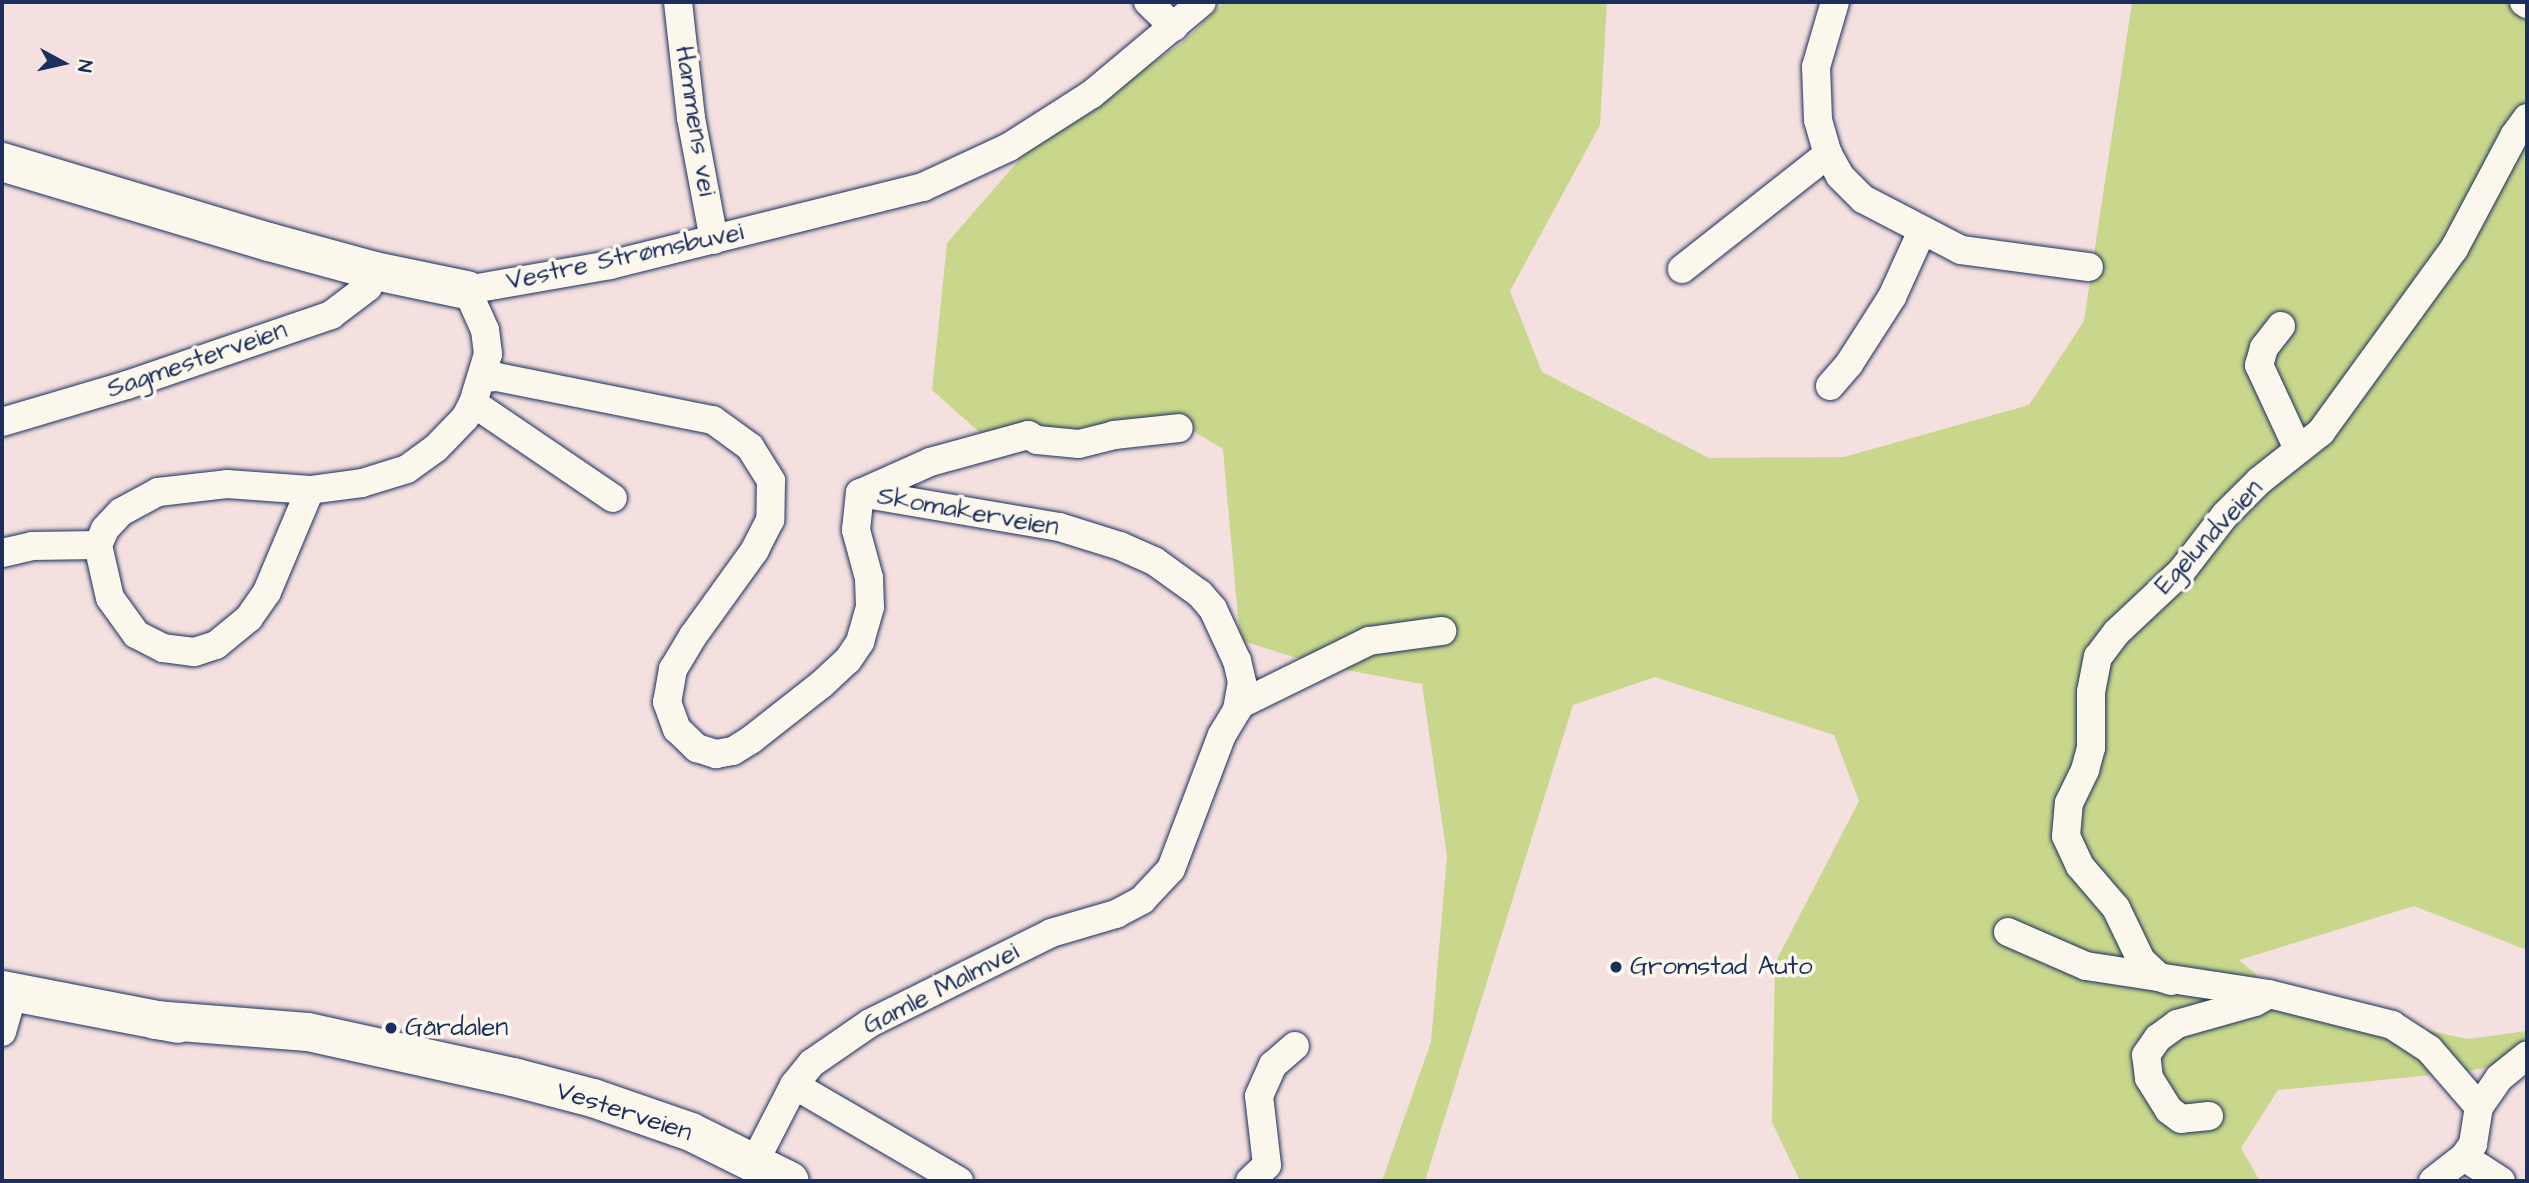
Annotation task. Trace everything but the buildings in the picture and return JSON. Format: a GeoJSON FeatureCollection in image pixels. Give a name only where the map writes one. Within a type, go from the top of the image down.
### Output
{"type":"FeatureCollection","features":[{"type":"Feature","properties":{"kind":"main road","name":"Vestre Strømsbuvei"},"geometry":{"type":"LineString","coordinates":[[2,162],[375,271],[467,290]]}},
{"type":"Feature","properties":{"kind":"main road","name":"Vesterveien"},"geometry":{"type":"LineString","coordinates":[[7,991],[155,1020],[308,1032],[451,1062],[593,1098],[691,1132],[755,1161],[790,1181]]}},
{"type":"Feature","properties":{"kind":"street","name":"Hammens vei"},"geometry":{"type":"LineString","coordinates":[[678,2],[691,118],[715,240]]}},
{"type":"Feature","properties":{"kind":"street"},"geometry":{"type":"LineString","coordinates":[[1148,2],[1174,27]]}},
{"type":"Feature","properties":{"kind":"street","name":"Vestre Strømsbuvei"},"geometry":{"type":"LineString","coordinates":[[467,290],[610,265],[923,187],[997,152],[1092,94],[1202,2]]}},
{"type":"Feature","properties":{"kind":"street"},"geometry":{"type":"LineString","coordinates":[[1835,2],[1816,67],[1818,120],[1828,154],[1840,176],[1863,199],[1961,250],[2090,267]]}},
{"type":"Feature","properties":{"kind":"street","name":"Egelundveien"},"geometry":{"type":"LineString","coordinates":[[2171,981],[2159,977],[2141,960],[2116,908],[2080,866],[2066,836],[2070,803],[2085,770],[2091,748],[2094,668],[2098,657],[2117,632],[2181,572],[2225,515],[2259,481],[2321,432],[2454,249],[2514,136],[2527,118]]}},
{"type":"Feature","properties":{"kind":"street"},"geometry":{"type":"LineString","coordinates":[[1682,269],[1828,154]]}},
{"type":"Feature","properties":{"kind":"street"},"geometry":{"type":"LineString","coordinates":[[1830,386],[1849,364],[1892,297],[1922,231]]}},
{"type":"Feature","properties":{"kind":"street","name":"Sagmesterveien"},"geometry":{"type":"LineString","coordinates":[[2,422],[127,385],[331,315],[368,287],[375,271]]}},
{"type":"Feature","properties":{"kind":"street"},"geometry":{"type":"LineString","coordinates":[[310,490],[267,592],[249,618],[216,645],[194,652],[163,648],[136,634],[110,598],[98,545],[105,529],[121,512],[158,492],[227,484],[310,490],[362,483],[407,469],[436,448],[465,418],[478,390],[488,354],[485,330],[467,290]]}},
{"type":"Feature","properties":{"kind":"street"},"geometry":{"type":"LineString","coordinates":[[2281,326],[2264,348],[2259,365],[2298,449]]}},
{"type":"Feature","properties":{"kind":"street","name":"Skomakerveien"},"geometry":{"type":"LineString","coordinates":[[478,390],[497,377],[713,420],[750,447],[771,481],[769,520],[755,550],[693,636],[673,669],[667,702],[677,730],[697,748],[716,754],[733,751],[762,731],[822,684],[848,660],[860,642],[870,607],[869,578],[856,530],[860,493],[1059,527],[1120,546],[1154,561],[1200,594],[1213,609],[1237,661],[1242,682],[1237,710],[1222,735],[1171,869]]}},
{"type":"Feature","properties":{"kind":"street"},"geometry":{"type":"LineString","coordinates":[[478,390],[613,498]]}},
{"type":"Feature","properties":{"kind":"street"},"geometry":{"type":"LineString","coordinates":[[860,493],[930,462],[1028,435],[1037,440],[1079,444],[1114,435],[1180,428]]}},
{"type":"Feature","properties":{"kind":"street"},"geometry":{"type":"LineString","coordinates":[[2,553],[32,546],[98,545]]}},
{"type":"Feature","properties":{"kind":"street"},"geometry":{"type":"LineString","coordinates":[[1237,710],[1241,704],[1357,646],[1441,631]]}},
{"type":"Feature","properties":{"kind":"street","name":"Gamle Malmvei"},"geometry":{"type":"LineString","coordinates":[[755,1161],[794,1085],[813,1063],[870,1023],[1051,933],[1116,914],[1142,900],[1171,869]]}},
{"type":"Feature","properties":{"kind":"street"},"geometry":{"type":"LineString","coordinates":[[2008,932],[2086,967],[2269,994],[2392,1025],[2429,1049],[2479,1107]]}},
{"type":"Feature","properties":{"kind":"street"},"geometry":{"type":"LineString","coordinates":[[2,1032],[7,991]]}},
{"type":"Feature","properties":{"kind":"street"},"geometry":{"type":"LineString","coordinates":[[2209,1116],[2181,1119],[2169,1110],[2149,1078],[2146,1055],[2158,1038],[2176,1024],[2255,1002],[2269,994]]}},
{"type":"Feature","properties":{"kind":"street"},"geometry":{"type":"LineString","coordinates":[[1250,1181],[1267,1165],[1259,1096],[1273,1065],[1295,1045]]}},
{"type":"Feature","properties":{"kind":"street"},"geometry":{"type":"LineString","coordinates":[[2432,1181],[2464,1157],[2473,1144],[2479,1107],[2499,1079],[2527,1055]]}},
{"type":"Feature","properties":{"kind":"street"},"geometry":{"type":"LineString","coordinates":[[794,1085],[959,1181]]}},
{"type":"Feature","properties":{"kind":"street"},"geometry":{"type":"LineString","coordinates":[[2464,1157],[2501,1181]]}},
{"type":"Feature","properties":{"kind":"green space"},"geometry":{"type":"Polygon","coordinates":[[[1224,2],[1607,2],[1600,125],[1510,291],[1542,372],[1709,458],[1844,457],[2029,405],[2084,321],[2132,2],[2527,2],[2527,950],[2414,906],[2239,960],[2286,1000],[2468,1039],[2527,1031],[2527,1059],[2464,1072],[2278,1090],[2241,1148],[2260,1181],[1800,1181],[1772,1122],[1775,963],[1859,801],[1834,735],[1655,677],[1573,705],[1425,1181],[1382,1181],[1431,1042],[1447,856],[1422,684],[1319,665],[1240,640],[1223,449],[1183,425],[996,447],[932,390],[947,243],[1033,144],[1182,43],[1224,2]]]}},
{"type":"Feature","properties":{"kind":"place","name":"Gromstad Auto"},"geometry":{"type":"Point","coordinates":[1616,967]}},
{"type":"Feature","properties":{"kind":"place","name":"Gårdalen"},"geometry":{"type":"Point","coordinates":[391,1028]}}]}
